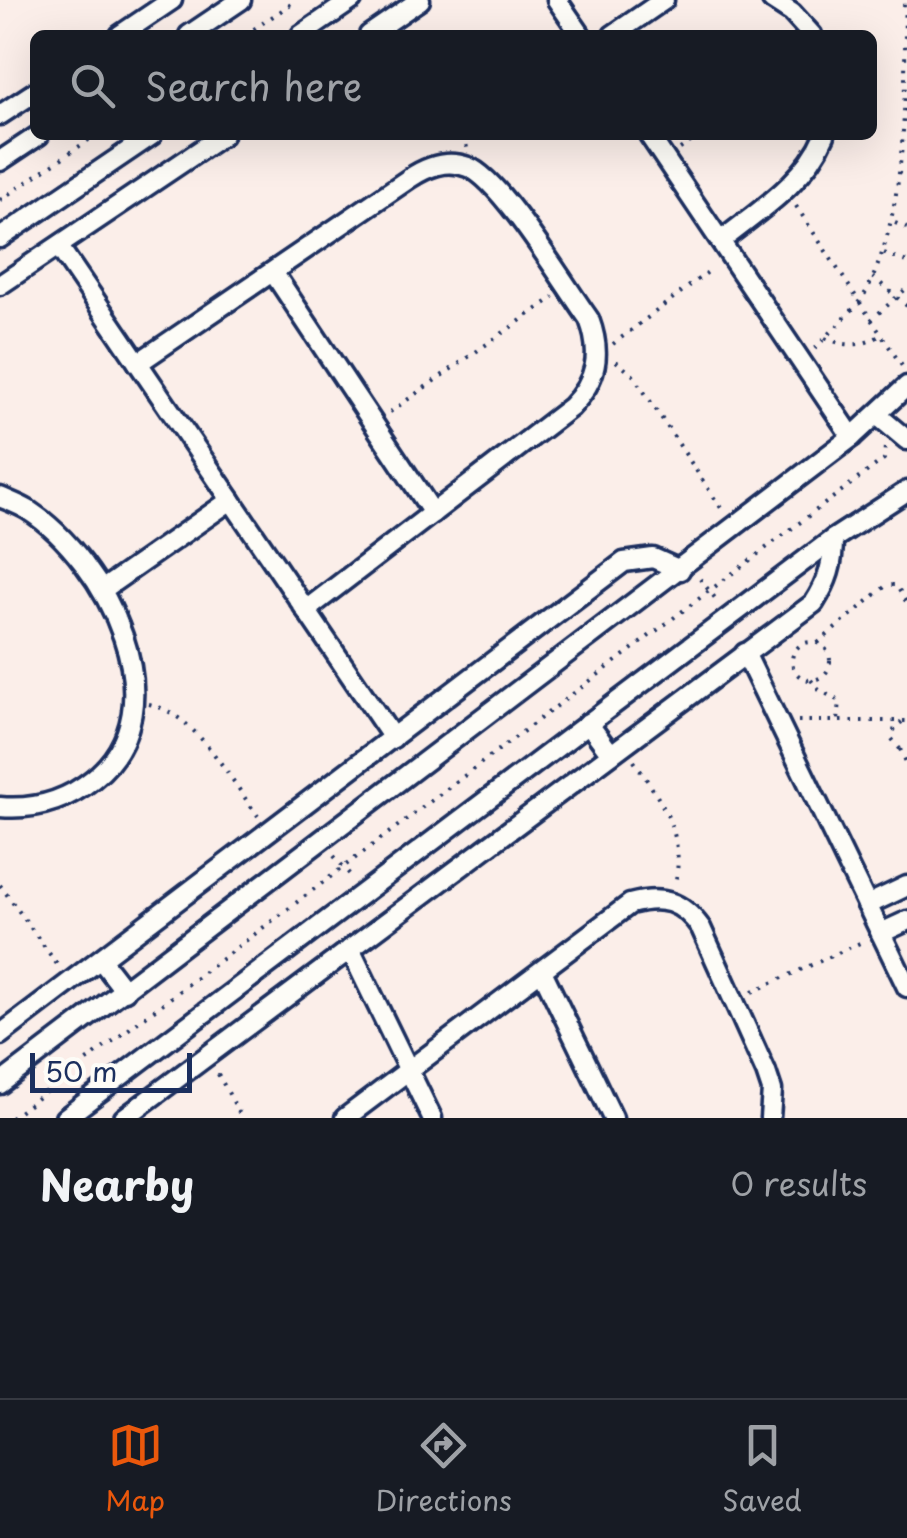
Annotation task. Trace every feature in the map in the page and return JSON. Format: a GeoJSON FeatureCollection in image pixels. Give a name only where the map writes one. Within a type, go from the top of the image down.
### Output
{"type":"FeatureCollection","features":[{"type":"Feature","properties":{"kind":"street"},"geometry":{"type":"LineString","coordinates":[[127,30],[172,0]]}},
{"type":"Feature","properties":{"kind":"street"},"geometry":{"type":"LineString","coordinates":[[196,30],[241,0]]}},
{"type":"Feature","properties":{"kind":"street"},"geometry":{"type":"LineString","coordinates":[[307,30],[352,0]]}},
{"type":"Feature","properties":{"kind":"street"},"geometry":{"type":"LineString","coordinates":[[375,30],[420,0]]}},
{"type":"Feature","properties":{"kind":"street"},"geometry":{"type":"LineString","coordinates":[[558,0],[578,30]]}},
{"type":"Feature","properties":{"kind":"street"},"geometry":{"type":"LineString","coordinates":[[620,30],[664,0]]}},
{"type":"Feature","properties":{"kind":"street"},"geometry":{"type":"LineString","coordinates":[[772,0],[807,30]]}},
{"type":"Feature","properties":{"kind":"street"},"geometry":{"type":"LineString","coordinates":[[0,115],[30,95]]}},
{"type":"Feature","properties":{"kind":"street"},"geometry":{"type":"LineString","coordinates":[[0,161],[31,140]]}},
{"type":"Feature","properties":{"kind":"street"},"geometry":{"type":"LineString","coordinates":[[0,238],[145,140]]}},
{"type":"Feature","properties":{"kind":"street"},"geometry":{"type":"LineString","coordinates":[[0,285],[216,140]]}},
{"type":"Feature","properties":{"kind":"street"},"geometry":{"type":"LineString","coordinates":[[651,140],[852,437]]}},
{"type":"Feature","properties":{"kind":"street"},"geometry":{"type":"LineString","coordinates":[[725,248],[812,162],[823,140]]}},
{"type":"Feature","properties":{"kind":"street"},"geometry":{"type":"LineString","coordinates":[[138,363],[423,169],[454,164],[469,167],[493,185],[588,318],[596,337],[594,376],[571,407],[306,610]]}},
{"type":"Feature","properties":{"kind":"street"},"geometry":{"type":"LineString","coordinates":[[59,247],[394,738]]}},
{"type":"Feature","properties":{"kind":"street"},"geometry":{"type":"LineString","coordinates":[[273,272],[433,514]]}},
{"type":"Feature","properties":{"kind":"street"},"geometry":{"type":"LineString","coordinates":[[0,1084],[734,528],[852,437],[907,386]]}},
{"type":"Feature","properties":{"kind":"street"},"geometry":{"type":"LineString","coordinates":[[877,415],[907,440]]}},
{"type":"Feature","properties":{"kind":"street"},"geometry":{"type":"LineString","coordinates":[[65,1118],[833,539],[907,491]]}},
{"type":"Feature","properties":{"kind":"street"},"geometry":{"type":"LineString","coordinates":[[0,497],[27,509],[56,532],[102,590],[130,663],[135,702],[126,738],[106,770],[76,793],[40,806],[0,807]]}},
{"type":"Feature","properties":{"kind":"street"},"geometry":{"type":"LineString","coordinates":[[102,590],[231,500]]}},
{"type":"Feature","properties":{"kind":"street"},"geometry":{"type":"LineString","coordinates":[[124,1118],[814,603],[827,584],[833,562],[833,539]]}},
{"type":"Feature","properties":{"kind":"street"},"geometry":{"type":"LineString","coordinates":[[0,1036],[624,562],[652,558],[684,566]]}},
{"type":"Feature","properties":{"kind":"street"},"geometry":{"type":"LineString","coordinates":[[746,653],[907,987]]}},
{"type":"Feature","properties":{"kind":"street"},"geometry":{"type":"LineString","coordinates":[[588,723],[616,750]]}},
{"type":"Feature","properties":{"kind":"street"},"geometry":{"type":"LineString","coordinates":[[443,833],[464,864]]}},
{"type":"Feature","properties":{"kind":"street"},"geometry":{"type":"LineString","coordinates":[[868,905],[907,886]]}},
{"type":"Feature","properties":{"kind":"street"},"geometry":{"type":"LineString","coordinates":[[345,1118],[630,904],[650,898],[671,900],[689,911],[702,928],[772,1090],[770,1118]]}},
{"type":"Feature","properties":{"kind":"street"},"geometry":{"type":"LineString","coordinates":[[881,933],[907,921]]}},
{"type":"Feature","properties":{"kind":"street"},"geometry":{"type":"LineString","coordinates":[[350,949],[432,1118]]}},
{"type":"Feature","properties":{"kind":"street"},"geometry":{"type":"LineString","coordinates":[[101,960],[124,991]]}},
{"type":"Feature","properties":{"kind":"street"},"geometry":{"type":"LineString","coordinates":[[542,971],[613,1118]]}},
{"type":"Feature","properties":{"kind":"path"},"geometry":{"type":"LineString","coordinates":[[251,30],[296,0]]}},
{"type":"Feature","properties":{"kind":"path"},"geometry":{"type":"LineString","coordinates":[[802,362],[858,301],[874,277],[895,223],[905,156],[904,0]]}},
{"type":"Feature","properties":{"kind":"path"},"geometry":{"type":"LineString","coordinates":[[0,200],[89,140]]}},
{"type":"Feature","properties":{"kind":"path"},"geometry":{"type":"LineString","coordinates":[[785,190],[907,374]]}},
{"type":"Feature","properties":{"kind":"path"},"geometry":{"type":"LineString","coordinates":[[898,197],[907,198]]}},
{"type":"Feature","properties":{"kind":"path"},"geometry":{"type":"LineString","coordinates":[[895,223],[907,228]]}},
{"type":"Feature","properties":{"kind":"path"},"geometry":{"type":"LineString","coordinates":[[597,356],[725,248]]}},
{"type":"Feature","properties":{"kind":"path"},"geometry":{"type":"LineString","coordinates":[[884,253],[907,262]]}},
{"type":"Feature","properties":{"kind":"path"},"geometry":{"type":"LineString","coordinates":[[874,277],[907,306]]}},
{"type":"Feature","properties":{"kind":"path"},"geometry":{"type":"LineString","coordinates":[[374,424],[566,288]]}},
{"type":"Feature","properties":{"kind":"path"},"geometry":{"type":"LineString","coordinates":[[871,320],[907,288]]}},
{"type":"Feature","properties":{"kind":"path"},"geometry":{"type":"LineString","coordinates":[[826,338],[848,345],[871,342],[881,336]]}},
{"type":"Feature","properties":{"kind":"path"},"geometry":{"type":"LineString","coordinates":[[597,356],[612,358],[634,375],[734,528]]}},
{"type":"Feature","properties":{"kind":"path"},"geometry":{"type":"LineString","coordinates":[[11,1118],[884,460],[886,451],[881,442]]}},
{"type":"Feature","properties":{"kind":"path"},"geometry":{"type":"LineString","coordinates":[[684,566],[730,616]]}},
{"type":"Feature","properties":{"kind":"path"},"geometry":{"type":"LineString","coordinates":[[838,721],[840,701],[797,674],[793,654],[803,644],[818,644],[887,585],[896,585],[907,603]]}},
{"type":"Feature","properties":{"kind":"path"},"geometry":{"type":"LineString","coordinates":[[811,680],[828,668],[828,654],[818,644]]}},
{"type":"Feature","properties":{"kind":"path"},"geometry":{"type":"LineString","coordinates":[[135,702],[164,709],[190,725],[270,832]]}},
{"type":"Feature","properties":{"kind":"path"},"geometry":{"type":"LineString","coordinates":[[778,721],[906,721]]}},
{"type":"Feature","properties":{"kind":"path"},"geometry":{"type":"LineString","coordinates":[[906,721],[892,732],[895,745],[904,749],[907,764]]}},
{"type":"Feature","properties":{"kind":"path"},"geometry":{"type":"LineString","coordinates":[[616,750],[671,818],[678,841],[678,868],[671,900]]}},
{"type":"Feature","properties":{"kind":"path"},"geometry":{"type":"LineString","coordinates":[[322,841],[365,892]]}},
{"type":"Feature","properties":{"kind":"path"},"geometry":{"type":"LineString","coordinates":[[0,885],[71,983]]}},
{"type":"Feature","properties":{"kind":"path"},"geometry":{"type":"LineString","coordinates":[[734,1000],[881,933]]}},
{"type":"Feature","properties":{"kind":"path"},"geometry":{"type":"LineString","coordinates":[[208,1055],[242,1118]]}}]}
